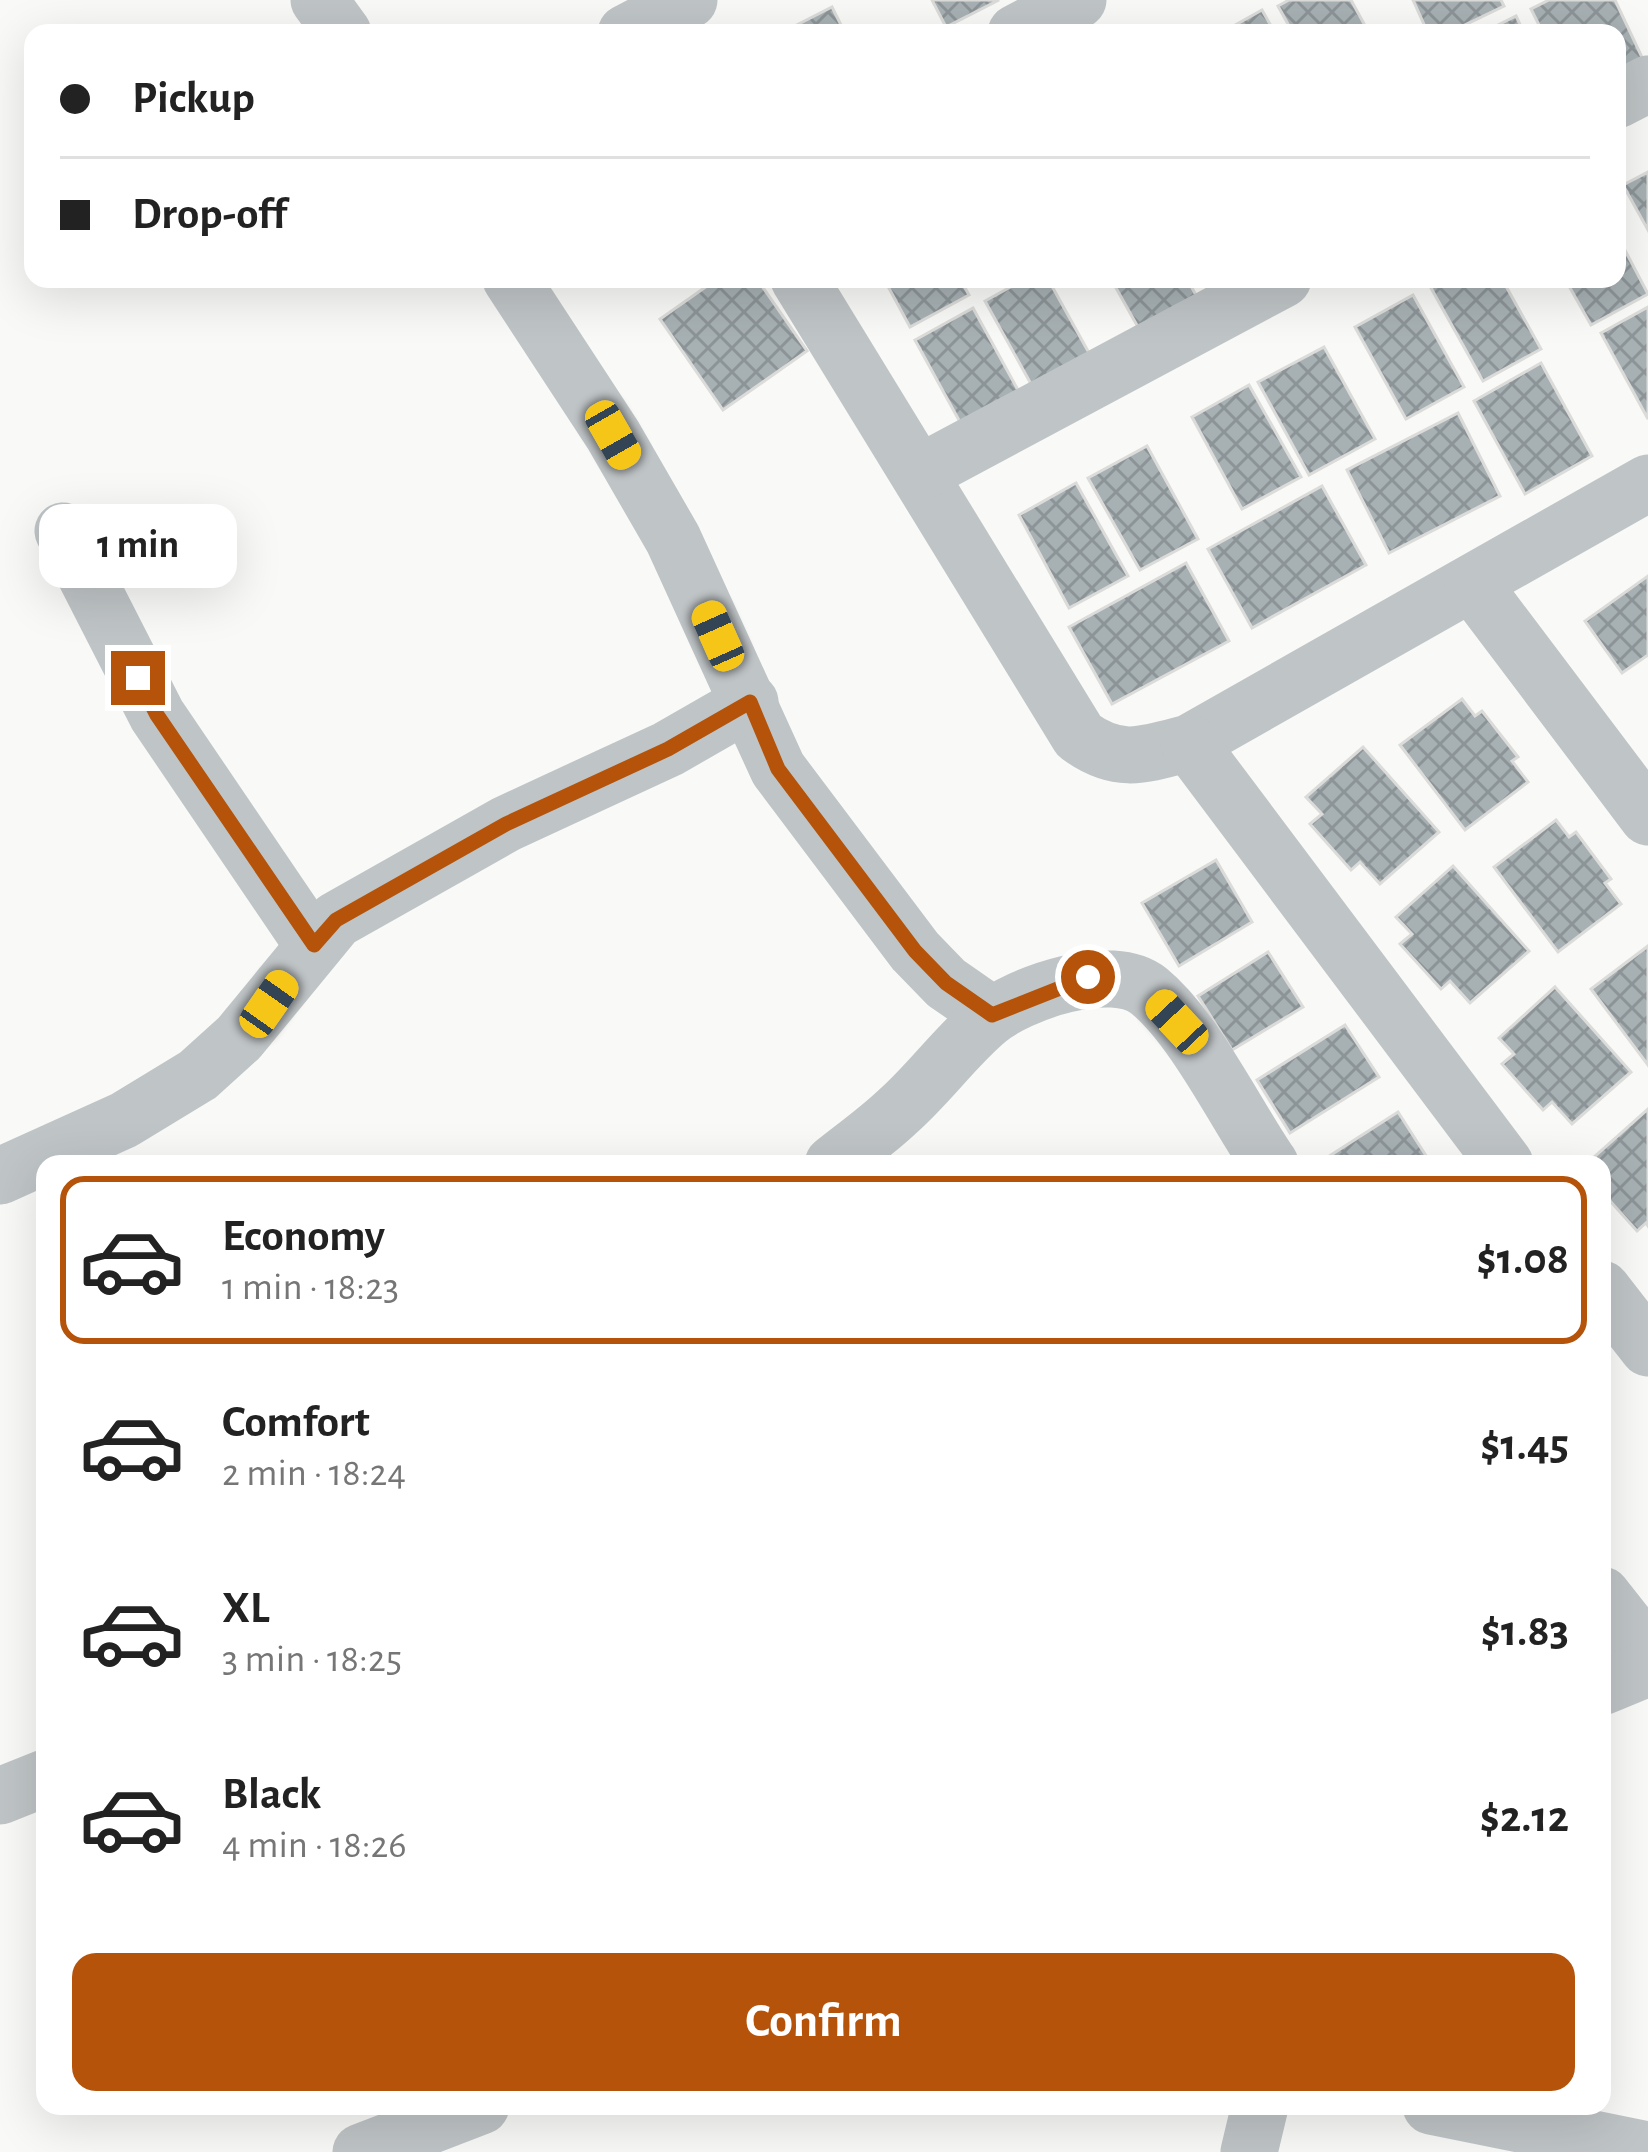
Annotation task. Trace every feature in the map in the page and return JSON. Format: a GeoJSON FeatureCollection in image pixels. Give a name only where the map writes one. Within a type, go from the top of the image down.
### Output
{"type":"FeatureCollection","features":[{"type":"Feature","properties":{"kind":"street"},"geometry":{"type":"LineString","coordinates":[[643,24],[689,0]]}},
{"type":"Feature","properties":{"kind":"street"},"geometry":{"type":"LineString","coordinates":[[1033,24],[1078,0]]}},
{"type":"Feature","properties":{"kind":"street"},"geometry":{"type":"LineString","coordinates":[[517,288],[613,435],[673,539],[778,769],[915,951],[946,983],[992,1015]]}},
{"type":"Feature","properties":{"kind":"street"},"geometry":{"type":"LineString","coordinates":[[805,288],[1078,736],[1099,751],[1136,757],[1189,743],[1648,483]]}},
{"type":"Feature","properties":{"kind":"street"},"geometry":{"type":"LineString","coordinates":[[920,473],[1266,288]]}},
{"type":"Feature","properties":{"kind":"street"},"geometry":{"type":"LineString","coordinates":[[63,532],[157,715],[314,945]]}},
{"type":"Feature","properties":{"kind":"street"},"geometry":{"type":"LineString","coordinates":[[1473,585],[1648,817]]}},
{"type":"Feature","properties":{"kind":"street"},"geometry":{"type":"LineString","coordinates":[[46,1155],[124,1120],[199,1075],[239,1038],[336,920],[506,824],[668,749],[750,702]]}},
{"type":"Feature","properties":{"kind":"street"},"geometry":{"type":"LineString","coordinates":[[1189,743],[1497,1155]]}},
{"type":"Feature","properties":{"kind":"street"},"geometry":{"type":"LineString","coordinates":[[844,1155],[900,1110],[992,1015],[1088,977],[1119,977],[1146,989],[1177,1022],[1264,1155]]}},
{"type":"Feature","properties":{"kind":"street"},"geometry":{"type":"LineString","coordinates":[[0,1176],[36,1160]]}},
{"type":"Feature","properties":{"kind":"street"},"geometry":{"type":"LineString","coordinates":[[1611,1301],[1648,1348]]}},
{"type":"Feature","properties":{"kind":"street"},"geometry":{"type":"LineString","coordinates":[[1611,1606],[1648,1653]]}},
{"type":"Feature","properties":{"kind":"street"},"geometry":{"type":"LineString","coordinates":[[1611,1683],[1648,1668]]}},
{"type":"Feature","properties":{"kind":"street"},"geometry":{"type":"LineString","coordinates":[[0,1796],[36,1782]]}},
{"type":"Feature","properties":{"kind":"street"},"geometry":{"type":"LineString","coordinates":[[362,2152],[458,2115]]}},
{"type":"Feature","properties":{"kind":"street"},"geometry":{"type":"LineString","coordinates":[[1249,2152],[1258,2115]]}},
{"type":"Feature","properties":{"kind":"street"},"geometry":{"type":"LineString","coordinates":[[1475,2115],[1648,2150]]}},
{"type":"Feature","properties":{"kind":"building"},"geometry":{"type":"Polygon","coordinates":[[[932,0],[999,0],[952,24],[944,24],[932,0]]]}},
{"type":"Feature","properties":{"kind":"building"},"geometry":{"type":"Polygon","coordinates":[[[1289,0],[1351,0],[1364,24],[1288,24],[1278,6],[1289,0]]]}},
{"type":"Feature","properties":{"kind":"building"},"geometry":{"type":"Polygon","coordinates":[[[1413,0],[1501,0],[1504,6],[1467,24],[1424,24],[1413,0]]]}},
{"type":"Feature","properties":{"kind":"building"},"geometry":{"type":"Polygon","coordinates":[[[1549,0],[1615,0],[1648,70],[1626,80],[1626,24],[1538,24],[1531,9],[1549,0]]]}},
{"type":"Feature","properties":{"kind":"building"},"geometry":{"type":"Polygon","coordinates":[[[832,7],[840,24],[799,24],[832,7]]]}},
{"type":"Feature","properties":{"kind":"building"},"geometry":{"type":"Polygon","coordinates":[[[1262,10],[1270,24],[1237,24],[1262,10]]]}},
{"type":"Feature","properties":{"kind":"building"},"geometry":{"type":"Polygon","coordinates":[[[1648,172],[1648,230],[1626,190],[1626,183],[1648,172]]]}},
{"type":"Feature","properties":{"kind":"building"},"geometry":{"type":"Polygon","coordinates":[[[1626,252],[1648,294],[1591,325],[1570,288],[1626,288],[1626,252]]]}},
{"type":"Feature","properties":{"kind":"building"},"geometry":{"type":"Polygon","coordinates":[[[704,288],[763,288],[807,351],[723,410],[660,319],[704,288]]]}},
{"type":"Feature","properties":{"kind":"building"},"geometry":{"type":"Polygon","coordinates":[[[889,288],[965,288],[969,295],[910,327],[889,288]]]}},
{"type":"Feature","properties":{"kind":"building"},"geometry":{"type":"Polygon","coordinates":[[[1009,288],[1053,288],[1094,362],[1036,393],[985,301],[1009,288]]]}},
{"type":"Feature","properties":{"kind":"building"},"geometry":{"type":"Polygon","coordinates":[[[1116,288],[1192,288],[1201,304],[1143,336],[1116,288]]]}},
{"type":"Feature","properties":{"kind":"building"},"geometry":{"type":"Polygon","coordinates":[[[1431,288],[1507,288],[1541,349],[1483,381],[1431,288]]]}},
{"type":"Feature","properties":{"kind":"building"},"geometry":{"type":"Polygon","coordinates":[[[1413,295],[1464,387],[1406,419],[1355,327],[1413,295]]]}},
{"type":"Feature","properties":{"kind":"building"},"geometry":{"type":"Polygon","coordinates":[[[1648,307],[1648,419],[1601,333],[1648,307]]]}},
{"type":"Feature","properties":{"kind":"building"},"geometry":{"type":"Polygon","coordinates":[[[973,308],[1024,401],[966,433],[915,340],[973,308]]]}},
{"type":"Feature","properties":{"kind":"building"},"geometry":{"type":"Polygon","coordinates":[[[1324,347],[1375,439],[1309,475],[1258,382],[1324,347]]]}},
{"type":"Feature","properties":{"kind":"building"},"geometry":{"type":"Polygon","coordinates":[[[1541,363],[1592,456],[1525,494],[1474,401],[1541,363]]]}},
{"type":"Feature","properties":{"kind":"building"},"geometry":{"type":"Polygon","coordinates":[[[1249,385],[1301,477],[1242,509],[1192,417],[1249,385]]]}},
{"type":"Feature","properties":{"kind":"building"},"geometry":{"type":"Polygon","coordinates":[[[1458,413],[1500,496],[1389,553],[1347,470],[1458,413]]]}},
{"type":"Feature","properties":{"kind":"building"},"geometry":{"type":"Polygon","coordinates":[[[1147,446],[1198,539],[1140,570],[1088,478],[1147,446]]]}},
{"type":"Feature","properties":{"kind":"building"},"geometry":{"type":"Polygon","coordinates":[[[1076,483],[1128,576],[1069,608],[1019,515],[1076,483]]]}},
{"type":"Feature","properties":{"kind":"building"},"geometry":{"type":"Polygon","coordinates":[[[1322,486],[1366,565],[1252,628],[1208,549],[1322,486]]]}},
{"type":"Feature","properties":{"kind":"building"},"geometry":{"type":"Polygon","coordinates":[[[1186,563],[1229,641],[1112,704],[1069,627],[1186,563]]]}},
{"type":"Feature","properties":{"kind":"building"},"geometry":{"type":"Polygon","coordinates":[[[1648,576],[1648,655],[1622,673],[1585,621],[1648,576]]]}},
{"type":"Feature","properties":{"kind":"building"},"geometry":{"type":"Polygon","coordinates":[[[1462,699],[1475,716],[1482,711],[1518,757],[1512,761],[1528,782],[1465,830],[1400,745],[1462,699]]]}},
{"type":"Feature","properties":{"kind":"building"},"geometry":{"type":"Polygon","coordinates":[[[1363,747],[1439,832],[1380,884],[1360,862],[1351,870],[1310,824],[1322,814],[1306,797],[1363,747]]]}},
{"type":"Feature","properties":{"kind":"building"},"geometry":{"type":"Polygon","coordinates":[[[1556,820],[1569,837],[1576,832],[1611,879],[1605,883],[1621,904],[1558,952],[1494,867],[1556,820]]]}},
{"type":"Feature","properties":{"kind":"building"},"geometry":{"type":"Polygon","coordinates":[[[1216,860],[1252,922],[1179,966],[1142,903],[1216,860]]]}},
{"type":"Feature","properties":{"kind":"building"},"geometry":{"type":"Polygon","coordinates":[[[1453,866],[1529,951],[1470,1003],[1450,981],[1441,989],[1400,944],[1412,934],[1396,917],[1453,866]]]}},
{"type":"Feature","properties":{"kind":"building"},"geometry":{"type":"Polygon","coordinates":[[[1648,946],[1648,1065],[1591,989],[1648,946]]]}},
{"type":"Feature","properties":{"kind":"building"},"geometry":{"type":"Polygon","coordinates":[[[1268,952],[1303,1007],[1232,1050],[1198,996],[1268,952]]]}},
{"type":"Feature","properties":{"kind":"building"},"geometry":{"type":"Polygon","coordinates":[[[1555,987],[1631,1072],[1572,1124],[1552,1102],[1543,1110],[1502,1064],[1514,1054],[1499,1038],[1555,987]]]}},
{"type":"Feature","properties":{"kind":"building"},"geometry":{"type":"Polygon","coordinates":[[[1345,1025],[1379,1077],[1290,1133],[1257,1080],[1345,1025]]]}},
{"type":"Feature","properties":{"kind":"building"},"geometry":{"type":"Polygon","coordinates":[[[1648,1109],[1648,1226],[1637,1231],[1611,1202],[1611,1155],[1596,1155],[1648,1109]]]}},
{"type":"Feature","properties":{"kind":"building"},"geometry":{"type":"Polygon","coordinates":[[[1398,1112],[1426,1155],[1331,1155],[1398,1112]]]}},
{"type":"Feature","properties":{"kind":"route"},"geometry":{"type":"LineString","coordinates":[[138,678],[157,715],[314,945],[336,920],[506,824],[668,749],[750,702],[778,769],[915,951],[946,983],[992,1015],[1088,977]]}}]}
